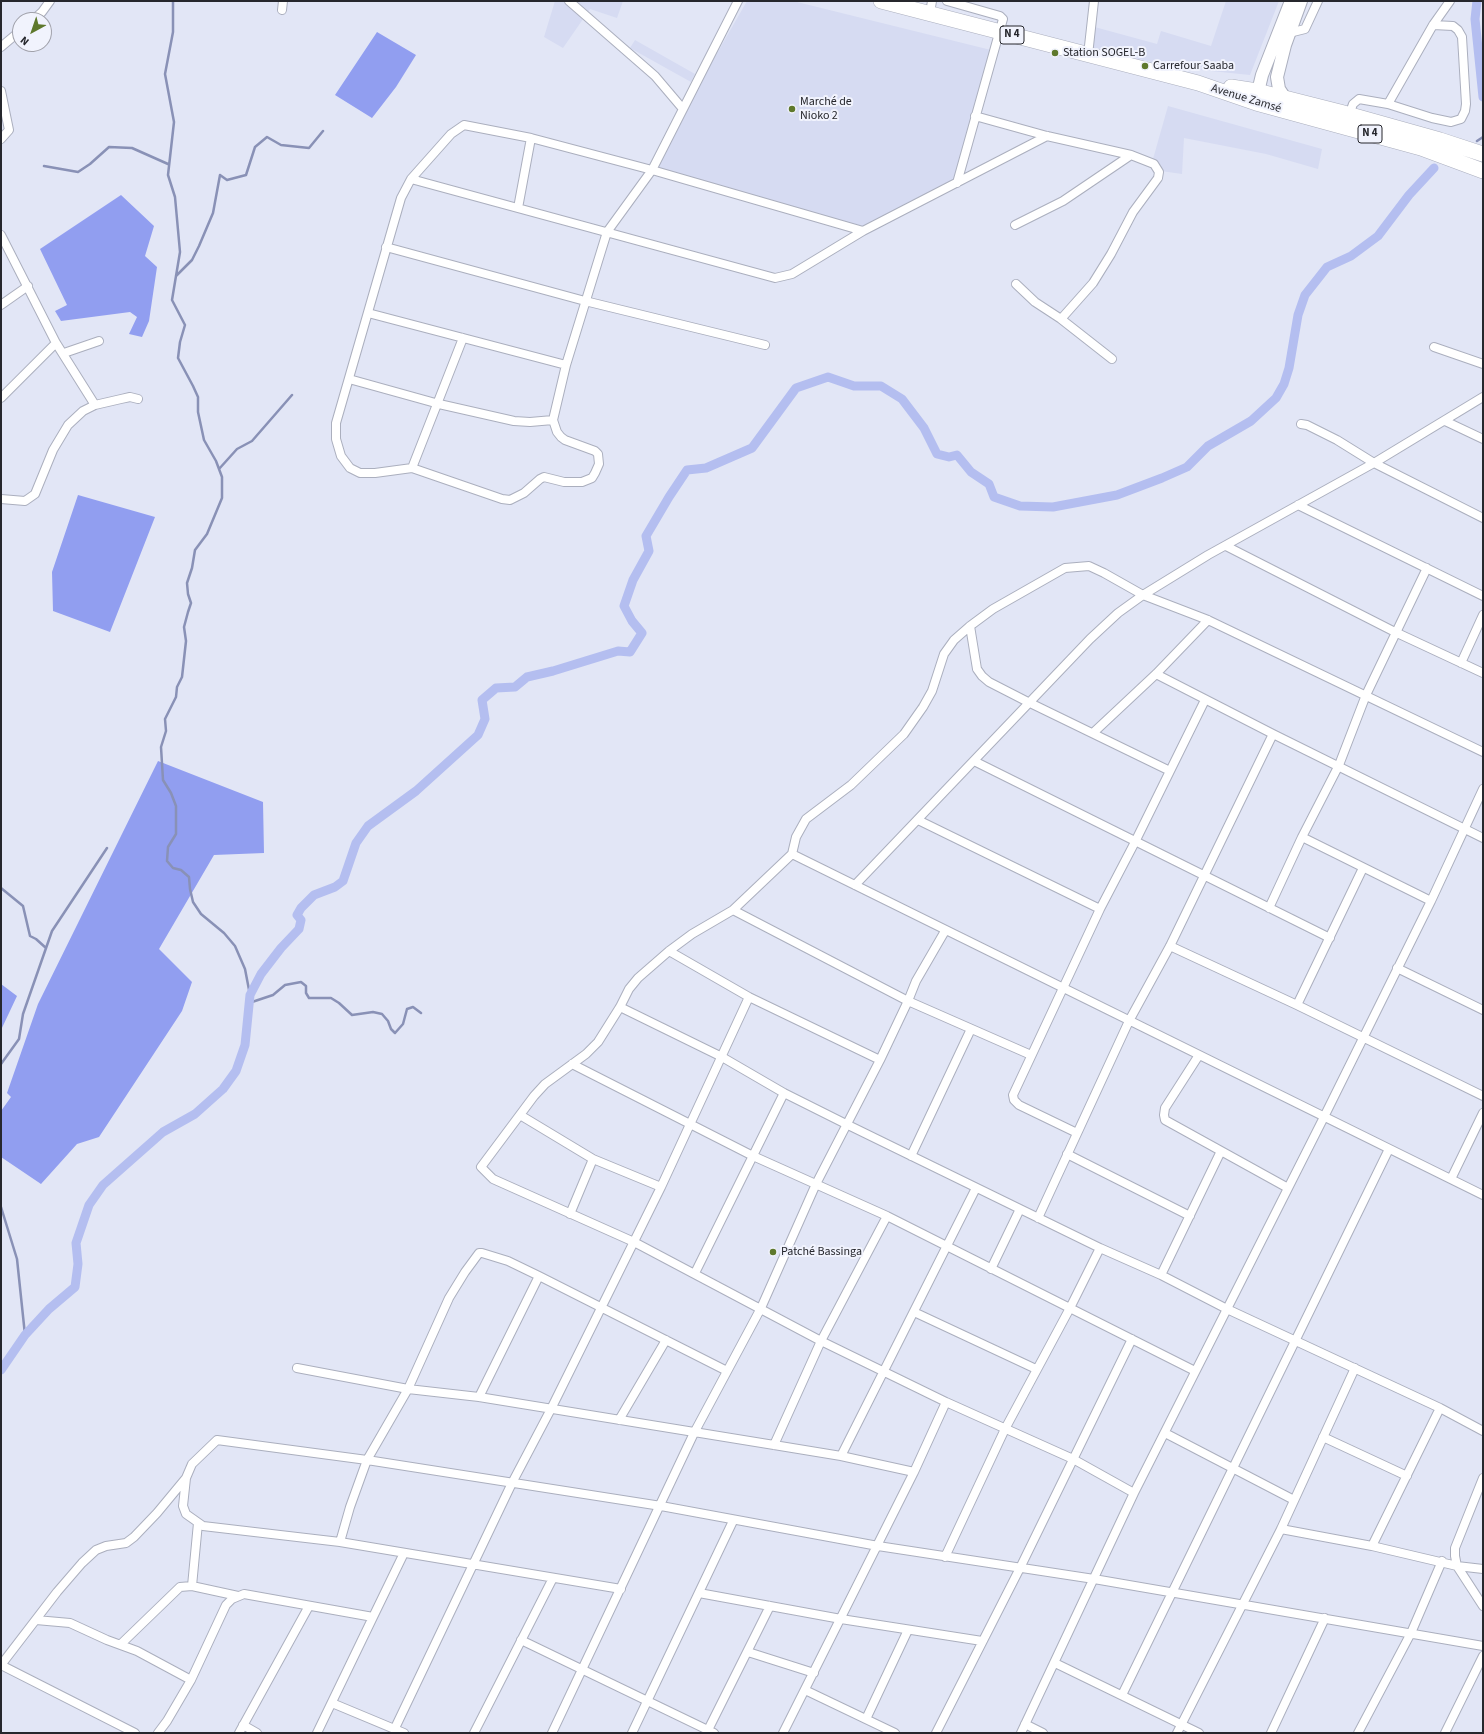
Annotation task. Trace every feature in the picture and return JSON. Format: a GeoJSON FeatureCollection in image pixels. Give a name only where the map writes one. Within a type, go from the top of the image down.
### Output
{"type":"FeatureCollection","features":[{"type":"Feature","properties":{"kind":"highway","name":"N 4"},"geometry":{"type":"LineString","coordinates":[[881,1],[931,7],[1000,32],[1088,55]]}},
{"type":"Feature","properties":{"kind":"highway","name":"Avenue Zamsé"},"geometry":{"type":"LineString","coordinates":[[1088,55],[1257,97],[1421,148],[1483,170]]}},
{"type":"Feature","properties":{"kind":"highway","name":"Avenue Zamsé"},"geometry":{"type":"LineString","coordinates":[[1257,97],[1285,98],[1434,138],[1483,154]]}},
{"type":"Feature","properties":{"kind":"street"},"geometry":{"type":"LineString","coordinates":[[42,12],[50,1]]}},
{"type":"Feature","properties":{"kind":"street"},"geometry":{"type":"LineString","coordinates":[[282,10],[283,1]]}},
{"type":"Feature","properties":{"kind":"street"},"geometry":{"type":"LineString","coordinates":[[569,1],[655,76],[683,109]]}},
{"type":"Feature","properties":{"kind":"street"},"geometry":{"type":"LineString","coordinates":[[738,1],[652,170],[607,232],[566,365],[553,420],[557,432],[561,437],[596,451],[598,454],[598,464],[595,473],[588,480],[582,482],[564,482],[544,477],[521,495],[510,500],[502,499],[412,468],[375,474],[360,473],[350,468],[341,456],[336,440],[336,423],[401,198],[411,179],[451,134],[464,126],[531,138],[652,170],[863,231]]}},
{"type":"Feature","properties":{"kind":"street"},"geometry":{"type":"LineString","coordinates":[[947,1],[1000,16],[1003,19],[957,183]]}},
{"type":"Feature","properties":{"kind":"street"},"geometry":{"type":"LineString","coordinates":[[1088,55],[1094,1]]}},
{"type":"Feature","properties":{"kind":"street"},"geometry":{"type":"LineString","coordinates":[[1257,97],[1262,75],[1291,1]]}},
{"type":"Feature","properties":{"kind":"street"},"geometry":{"type":"LineString","coordinates":[[1285,98],[1279,89],[1277,77],[1301,1]]}},
{"type":"Feature","properties":{"kind":"street"},"geometry":{"type":"LineString","coordinates":[[1290,33],[1305,29],[1318,1]]}},
{"type":"Feature","properties":{"kind":"street"},"geometry":{"type":"LineString","coordinates":[[1388,104],[1433,26],[1450,1]]}},
{"type":"Feature","properties":{"kind":"street"},"geometry":{"type":"LineString","coordinates":[[1349,115],[1353,104],[1359,99],[1388,104],[1432,118],[1451,122],[1461,119],[1465,111],[1466,104],[1462,37],[1458,30],[1452,26],[1433,26]]}},
{"type":"Feature","properties":{"kind":"street"},"geometry":{"type":"LineString","coordinates":[[1,47],[12,38]]}},
{"type":"Feature","properties":{"kind":"street"},"geometry":{"type":"LineString","coordinates":[[1,91],[9,130],[1,139]]}},
{"type":"Feature","properties":{"kind":"street"},"geometry":{"type":"LineString","coordinates":[[975,116],[1047,136],[1131,155],[1154,164],[1159,172],[1158,178],[1133,212],[1093,284],[1062,319]]}},
{"type":"Feature","properties":{"kind":"street"},"geometry":{"type":"LineString","coordinates":[[411,179],[775,278],[792,274],[800,270],[863,231],[1047,136]]}},
{"type":"Feature","properties":{"kind":"street"},"geometry":{"type":"LineString","coordinates":[[518,208],[531,138]]}},
{"type":"Feature","properties":{"kind":"street"},"geometry":{"type":"LineString","coordinates":[[1015,225],[1064,201],[1131,155]]}},
{"type":"Feature","properties":{"kind":"street"},"geometry":{"type":"LineString","coordinates":[[1,234],[56,343],[64,353],[95,405]]}},
{"type":"Feature","properties":{"kind":"street"},"geometry":{"type":"LineString","coordinates":[[386,247],[586,301],[764,345]]}},
{"type":"Feature","properties":{"kind":"street"},"geometry":{"type":"LineString","coordinates":[[1016,284],[1035,302],[1062,319],[1112,359]]}},
{"type":"Feature","properties":{"kind":"street"},"geometry":{"type":"LineString","coordinates":[[1,305],[28,286]]}},
{"type":"Feature","properties":{"kind":"street"},"geometry":{"type":"LineString","coordinates":[[368,313],[566,365]]}},
{"type":"Feature","properties":{"kind":"street"},"geometry":{"type":"LineString","coordinates":[[412,468],[439,404],[463,338]]}},
{"type":"Feature","properties":{"kind":"street"},"geometry":{"type":"LineString","coordinates":[[64,353],[100,341]]}},
{"type":"Feature","properties":{"kind":"street"},"geometry":{"type":"LineString","coordinates":[[1,398],[56,343]]}},
{"type":"Feature","properties":{"kind":"street"},"geometry":{"type":"LineString","coordinates":[[1434,347],[1483,364]]}},
{"type":"Feature","properties":{"kind":"street"},"geometry":{"type":"LineString","coordinates":[[349,379],[439,404],[514,421],[530,422],[553,420]]}},
{"type":"Feature","properties":{"kind":"street"},"geometry":{"type":"LineString","coordinates":[[1,499],[25,501],[35,494],[53,450],[68,425],[83,411],[95,405],[130,397],[138,399]]}},
{"type":"Feature","properties":{"kind":"street"},"geometry":{"type":"LineString","coordinates":[[855,885],[974,761],[1028,702],[1090,638],[1118,613],[1143,595],[1226,546],[1298,504],[1374,463],[1483,398]]}},
{"type":"Feature","properties":{"kind":"street"},"geometry":{"type":"LineString","coordinates":[[1445,421],[1483,439]]}},
{"type":"Feature","properties":{"kind":"street"},"geometry":{"type":"LineString","coordinates":[[1301,424],[1307,425],[1337,440],[1374,463],[1483,518]]}},
{"type":"Feature","properties":{"kind":"street"},"geometry":{"type":"LineString","coordinates":[[1298,504],[1483,596]]}},
{"type":"Feature","properties":{"kind":"street"},"geometry":{"type":"LineString","coordinates":[[1226,546],[1395,632],[1483,673]]}},
{"type":"Feature","properties":{"kind":"street"},"geometry":{"type":"LineString","coordinates":[[1134,1493],[1073,1459],[946,1402],[821,1341],[634,1242],[493,1179],[481,1166],[534,1096],[545,1084],[586,1054],[598,1042],[620,1007],[629,989],[638,978],[669,951],[709,923],[733,910],[792,854],[796,837],[806,819],[835,799],[904,734],[932,691],[944,654],[954,640],[993,609],[1065,568],[1089,566],[1104,572],[1143,595],[1208,620],[1483,752]]}},
{"type":"Feature","properties":{"kind":"street"},"geometry":{"type":"LineString","coordinates":[[1269,908],[1302,837],[1339,766],[1366,696],[1395,632],[1427,568]]}},
{"type":"Feature","properties":{"kind":"street"},"geometry":{"type":"LineString","coordinates":[[1461,663],[1483,615]]}},
{"type":"Feature","properties":{"kind":"street"},"geometry":{"type":"LineString","coordinates":[[1093,733],[1156,674],[1208,620]]}},
{"type":"Feature","properties":{"kind":"street"},"geometry":{"type":"LineString","coordinates":[[970,626],[977,669],[982,676],[1028,702],[1170,771]]}},
{"type":"Feature","properties":{"kind":"street"},"geometry":{"type":"LineString","coordinates":[[1156,674],[1205,700],[1483,838]]}},
{"type":"Feature","properties":{"kind":"street"},"geometry":{"type":"LineString","coordinates":[[1077,1133],[1019,1105],[1014,1100],[1013,1095],[1100,910],[1205,700]]}},
{"type":"Feature","properties":{"kind":"street"},"geometry":{"type":"LineString","coordinates":[[1038,1218],[1129,1021],[1170,946],[1273,734]]}},
{"type":"Feature","properties":{"kind":"street"},"geometry":{"type":"LineString","coordinates":[[974,761],[1204,877],[1330,938]]}},
{"type":"Feature","properties":{"kind":"street"},"geometry":{"type":"LineString","coordinates":[[1022,1733],[1056,1663],[1134,1493],[1226,1308],[1324,1117],[1431,901],[1483,789]]}},
{"type":"Feature","properties":{"kind":"street"},"geometry":{"type":"LineString","coordinates":[[918,820],[1100,910]]}},
{"type":"Feature","properties":{"kind":"street"},"geometry":{"type":"LineString","coordinates":[[1302,837],[1431,901]]}},
{"type":"Feature","properties":{"kind":"street"},"geometry":{"type":"LineString","coordinates":[[792,854],[945,931],[1483,1195]]}},
{"type":"Feature","properties":{"kind":"street"},"geometry":{"type":"LineString","coordinates":[[1297,1005],[1363,868]]}},
{"type":"Feature","properties":{"kind":"street"},"geometry":{"type":"LineString","coordinates":[[733,910],[908,1001],[1031,1055]]}},
{"type":"Feature","properties":{"kind":"street"},"geometry":{"type":"LineString","coordinates":[[552,1733],[661,1506],[694,1433],[761,1308],[816,1184],[880,1060],[908,1001],[916,980],[945,931]]}},
{"type":"Feature","properties":{"kind":"street"},"geometry":{"type":"LineString","coordinates":[[1170,946],[1363,1036],[1483,1096]]}},
{"type":"Feature","properties":{"kind":"street"},"geometry":{"type":"LineString","coordinates":[[669,951],[749,997],[880,1060]]}},
{"type":"Feature","properties":{"kind":"street"},"geometry":{"type":"LineString","coordinates":[[1397,968],[1483,1010]]}},
{"type":"Feature","properties":{"kind":"street"},"geometry":{"type":"LineString","coordinates":[[395,1728],[512,1483],[551,1409],[661,1187],[749,997]]}},
{"type":"Feature","properties":{"kind":"street"},"geometry":{"type":"LineString","coordinates":[[620,1007],[722,1057],[784,1093],[976,1188],[1100,1248],[1161,1275],[1226,1308],[1440,1408],[1483,1431]]}},
{"type":"Feature","properties":{"kind":"street"},"geometry":{"type":"LineString","coordinates":[[912,1156],[971,1029]]}},
{"type":"Feature","properties":{"kind":"street"},"geometry":{"type":"LineString","coordinates":[[1198,1055],[1165,1108],[1165,1120],[1288,1188]]}},
{"type":"Feature","properties":{"kind":"street"},"geometry":{"type":"LineString","coordinates":[[572,1064],[753,1156],[886,1216],[1196,1371]]}},
{"type":"Feature","properties":{"kind":"street"},"geometry":{"type":"LineString","coordinates":[[695,1274],[784,1093]]}},
{"type":"Feature","properties":{"kind":"street"},"geometry":{"type":"LineString","coordinates":[[1451,1179],[1483,1113]]}},
{"type":"Feature","properties":{"kind":"street"},"geometry":{"type":"LineString","coordinates":[[520,1115],[593,1159],[661,1187]]}},
{"type":"Feature","properties":{"kind":"street"},"geometry":{"type":"LineString","coordinates":[[1122,1695],[1390,1149]]}},
{"type":"Feature","properties":{"kind":"street"},"geometry":{"type":"LineString","coordinates":[[1161,1275],[1221,1152]]}},
{"type":"Feature","properties":{"kind":"street"},"geometry":{"type":"LineString","coordinates":[[1067,1154],[1190,1216]]}},
{"type":"Feature","properties":{"kind":"street"},"geometry":{"type":"LineString","coordinates":[[570,1214],[593,1159]]}},
{"type":"Feature","properties":{"kind":"street"},"geometry":{"type":"LineString","coordinates":[[841,1456],[948,1247],[976,1188]]}},
{"type":"Feature","properties":{"kind":"street"},"geometry":{"type":"LineString","coordinates":[[991,1268],[1020,1209]]}},
{"type":"Feature","properties":{"kind":"street"},"geometry":{"type":"LineString","coordinates":[[774,1445],[821,1341],[886,1216]]}},
{"type":"Feature","properties":{"kind":"street"},"geometry":{"type":"LineString","coordinates":[[945,1557],[1004,1429],[1070,1308],[1100,1248]]}},
{"type":"Feature","properties":{"kind":"street"},"geometry":{"type":"LineString","coordinates":[[340,1542],[350,1507],[367,1460],[408,1389],[449,1298],[476,1255],[482,1253],[508,1261],[727,1371]]}},
{"type":"Feature","properties":{"kind":"street"},"geometry":{"type":"LineString","coordinates":[[479,1397],[538,1276]]}},
{"type":"Feature","properties":{"kind":"street"},"geometry":{"type":"LineString","coordinates":[[914,1312],[1036,1369]]}},
{"type":"Feature","properties":{"kind":"street"},"geometry":{"type":"LineString","coordinates":[[936,1733],[1020,1568],[1132,1339]]}},
{"type":"Feature","properties":{"kind":"street"},"geometry":{"type":"LineString","coordinates":[[619,1420],[666,1340]]}},
{"type":"Feature","properties":{"kind":"street"},"geometry":{"type":"LineString","coordinates":[[297,1368],[408,1389],[479,1397],[841,1456],[914,1472]]}},
{"type":"Feature","properties":{"kind":"street"},"geometry":{"type":"LineString","coordinates":[[1178,1733],[1281,1529],[1354,1368]]}},
{"type":"Feature","properties":{"kind":"street"},"geometry":{"type":"LineString","coordinates":[[783,1733],[878,1546],[946,1402]]}},
{"type":"Feature","properties":{"kind":"street"},"geometry":{"type":"LineString","coordinates":[[1372,1546],[1408,1476],[1440,1408]]}},
{"type":"Feature","properties":{"kind":"street"},"geometry":{"type":"LineString","coordinates":[[1165,1432],[1294,1500]]}},
{"type":"Feature","properties":{"kind":"street"},"geometry":{"type":"LineString","coordinates":[[1323,1437],[1408,1476]]}},
{"type":"Feature","properties":{"kind":"street"},"geometry":{"type":"LineString","coordinates":[[136,1733],[1,1665],[82,1563],[96,1550],[106,1546],[126,1543],[134,1537],[157,1513],[186,1478],[192,1464],[217,1440],[367,1460],[661,1506],[733,1521],[878,1546],[1173,1592],[1483,1646]]}},
{"type":"Feature","properties":{"kind":"street"},"geometry":{"type":"LineString","coordinates":[[186,1478],[183,1506],[186,1514],[203,1526],[340,1542],[621,1589]]}},
{"type":"Feature","properties":{"kind":"street"},"geometry":{"type":"LineString","coordinates":[[1483,1478],[1455,1548],[1457,1566],[1483,1606]]}},
{"type":"Feature","properties":{"kind":"street"},"geometry":{"type":"LineString","coordinates":[[632,1733],[733,1521]]}},
{"type":"Feature","properties":{"kind":"street"},"geometry":{"type":"LineString","coordinates":[[192,1586],[198,1523]]}},
{"type":"Feature","properties":{"kind":"street"},"geometry":{"type":"LineString","coordinates":[[1281,1529],[1372,1546],[1442,1561],[1457,1566],[1483,1569]]}},
{"type":"Feature","properties":{"kind":"street"},"geometry":{"type":"LineString","coordinates":[[317,1733],[404,1553]]}},
{"type":"Feature","properties":{"kind":"street"},"geometry":{"type":"LineString","coordinates":[[1360,1732],[1411,1633],[1442,1561]]}},
{"type":"Feature","properties":{"kind":"street"},"geometry":{"type":"LineString","coordinates":[[474,1733],[553,1578]]}},
{"type":"Feature","properties":{"kind":"street"},"geometry":{"type":"LineString","coordinates":[[121,1644],[174,1591],[180,1587],[192,1586],[238,1596]]}},
{"type":"Feature","properties":{"kind":"street"},"geometry":{"type":"LineString","coordinates":[[699,1593],[841,1619],[982,1641]]}},
{"type":"Feature","properties":{"kind":"street"},"geometry":{"type":"LineString","coordinates":[[158,1733],[168,1721],[191,1680],[226,1605],[232,1599],[244,1594],[373,1617]]}},
{"type":"Feature","properties":{"kind":"street"},"geometry":{"type":"LineString","coordinates":[[239,1733],[309,1606]]}},
{"type":"Feature","properties":{"kind":"street"},"geometry":{"type":"LineString","coordinates":[[521,1640],[711,1732],[770,1606]]}},
{"type":"Feature","properties":{"kind":"street"},"geometry":{"type":"LineString","coordinates":[[1271,1733],[1325,1618]]}},
{"type":"Feature","properties":{"kind":"street"},"geometry":{"type":"LineString","coordinates":[[36,1620],[70,1623],[107,1640],[137,1651],[191,1680]]}},
{"type":"Feature","properties":{"kind":"street"},"geometry":{"type":"LineString","coordinates":[[866,1719],[908,1630]]}},
{"type":"Feature","properties":{"kind":"street"},"geometry":{"type":"LineString","coordinates":[[748,1652],[814,1673]]}},
{"type":"Feature","properties":{"kind":"street"},"geometry":{"type":"LineString","coordinates":[[1445,1733],[1483,1656]]}},
{"type":"Feature","properties":{"kind":"street"},"geometry":{"type":"LineString","coordinates":[[1056,1663],[1199,1733]]}},
{"type":"Feature","properties":{"kind":"street"},"geometry":{"type":"LineString","coordinates":[[805,1690],[895,1733]]}},
{"type":"Feature","properties":{"kind":"street"},"geometry":{"type":"LineString","coordinates":[[332,1703],[404,1733]]}},
{"type":"Feature","properties":{"kind":"street"},"geometry":{"type":"LineString","coordinates":[[1026,1724],[1043,1733]]}},
{"type":"Feature","properties":{"kind":"street"},"geometry":{"type":"LineString","coordinates":[[243,1725],[257,1733]]}},
{"type":"Feature","properties":{"kind":"shaded area"},"geometry":{"type":"Polygon","coordinates":[[[555,1],[623,1],[617,18],[590,9],[563,48],[544,37],[555,1]]]}},
{"type":"Feature","properties":{"kind":"shaded area"},"geometry":{"type":"Polygon","coordinates":[[[747,1],[793,1],[995,51],[959,184],[874,231],[649,172],[747,1]]]}},
{"type":"Feature","properties":{"kind":"shaded area"},"geometry":{"type":"Polygon","coordinates":[[[1226,1],[1279,1],[1250,75],[1172,67],[1089,47],[1091,26],[1157,44],[1161,31],[1211,46],[1226,1]]]}},
{"type":"Feature","properties":{"kind":"shaded area"},"geometry":{"type":"Polygon","coordinates":[[[377,32],[416,55],[396,87],[372,118],[335,95],[377,32]]]}},
{"type":"Feature","properties":{"kind":"shaded area"},"geometry":{"type":"Polygon","coordinates":[[[635,40],[695,74],[691,82],[630,48],[635,40]]]}},
{"type":"Feature","properties":{"kind":"shaded area"},"geometry":{"type":"Polygon","coordinates":[[[1168,106],[1322,149],[1318,169],[1266,154],[1184,138],[1182,174],[1161,171],[1160,165],[1153,159],[1168,106]]]}},
{"type":"Feature","properties":{"kind":"shaded area"},"geometry":{"type":"Polygon","coordinates":[[[121,195],[154,226],[145,256],[157,267],[149,321],[142,337],[129,334],[137,317],[130,312],[61,321],[55,311],[67,305],[40,249],[121,195]]]}},
{"type":"Feature","properties":{"kind":"shaded area"},"geometry":{"type":"Polygon","coordinates":[[[78,495],[155,517],[110,632],[53,611],[52,572],[78,495]]]}},
{"type":"Feature","properties":{"kind":"shaded area"},"geometry":{"type":"Polygon","coordinates":[[[158,761],[263,802],[264,853],[214,855],[159,949],[192,982],[182,1011],[99,1137],[77,1144],[41,1184],[1,1157],[1,1111],[11,1097],[7,1093],[38,1004],[158,761]]]}},
{"type":"Feature","properties":{"kind":"shaded area"},"geometry":{"type":"Polygon","coordinates":[[[1,984],[17,996],[1,1030],[1,984]]]}},
{"type":"Feature","properties":{"kind":"waterway"},"geometry":{"type":"LineString","coordinates":[[173,1],[173,32],[165,74],[174,122],[168,175],[175,197],[180,252],[172,300],[185,325],[180,342],[178,358],[198,397],[198,412],[204,440],[216,461],[222,477],[222,498],[207,534],[195,550],[192,568],[187,583],[191,603],[184,627],[186,641],[182,677],[177,687],[176,697],[165,719],[166,731],[161,747],[163,780],[171,793],[176,806],[176,834],[168,847],[167,861],[173,868],[181,870],[189,877],[193,902],[201,914],[224,933],[235,946],[245,969],[250,995]]}},
{"type":"Feature","properties":{"kind":"waterway"},"geometry":{"type":"LineString","coordinates":[[1477,1],[1475,19],[1483,97]]}},
{"type":"Feature","properties":{"kind":"waterway"},"geometry":{"type":"LineString","coordinates":[[176,276],[192,260],[199,246],[213,213],[220,175],[227,180],[246,175],[255,147],[267,137],[281,145],[309,148],[323,131]]}},
{"type":"Feature","properties":{"kind":"waterway"},"geometry":{"type":"LineString","coordinates":[[1477,141],[1483,137]]}},
{"type":"Feature","properties":{"kind":"waterway"},"geometry":{"type":"LineString","coordinates":[[44,166],[78,172],[90,164],[109,147],[132,148],[168,164]]}},
{"type":"Feature","properties":{"kind":"waterway"},"geometry":{"type":"LineString","coordinates":[[1,1370],[25,1335],[49,1309],[75,1287],[78,1264],[76,1243],[89,1205],[103,1185],[163,1132],[195,1114],[223,1089],[236,1071],[245,1045],[250,995],[261,974],[281,948],[299,929],[301,920],[297,915],[301,908],[314,895],[335,887],[343,881],[356,843],[368,826],[416,791],[478,735],[485,719],[482,700],[496,688],[515,687],[527,677],[553,671],[618,651],[630,652],[642,633],[632,621],[624,606],[633,580],[649,551],[646,536],[687,470],[706,468],[752,448],[796,388],[828,377],[854,386],[881,386],[902,399],[924,428],[937,454],[949,457],[957,455],[971,472],[989,484],[994,497],[1020,506],[1053,507],[1117,495],[1162,478],[1187,467],[1208,446],[1251,421],[1276,398],[1284,384],[1289,368],[1298,315],[1305,295],[1327,267],[1351,256],[1378,236],[1409,195],[1434,168]]}},
{"type":"Feature","properties":{"kind":"waterway"},"geometry":{"type":"LineString","coordinates":[[219,469],[237,449],[252,441],[292,395]]}},
{"type":"Feature","properties":{"kind":"waterway"},"geometry":{"type":"LineString","coordinates":[[1,1064],[19,1039],[23,1014],[52,931],[107,848]]}},
{"type":"Feature","properties":{"kind":"waterway"},"geometry":{"type":"LineString","coordinates":[[1,888],[23,906],[30,936],[46,948]]}},
{"type":"Feature","properties":{"kind":"waterway"},"geometry":{"type":"LineString","coordinates":[[249,1003],[273,995],[285,985],[301,982],[306,986],[306,993],[309,998],[331,998],[352,1015],[373,1012],[382,1014],[395,1033],[403,1024],[407,1009],[413,1007],[421,1013]]}},
{"type":"Feature","properties":{"kind":"waterway"},"geometry":{"type":"LineString","coordinates":[[1,1207],[17,1259],[25,1335]]}},
{"type":"Feature","properties":{"kind":"place","name":"Station SOGEL-B"},"geometry":{"type":"Point","coordinates":[1055,53]}},
{"type":"Feature","properties":{"kind":"place","name":"Carrefour Saaba"},"geometry":{"type":"Point","coordinates":[1145,66]}},
{"type":"Feature","properties":{"kind":"place","name":"Marché de Nioko 2"},"geometry":{"type":"Point","coordinates":[792,109]}},
{"type":"Feature","properties":{"kind":"place","name":"Patché Bassinga"},"geometry":{"type":"Point","coordinates":[773,1252]}}]}
